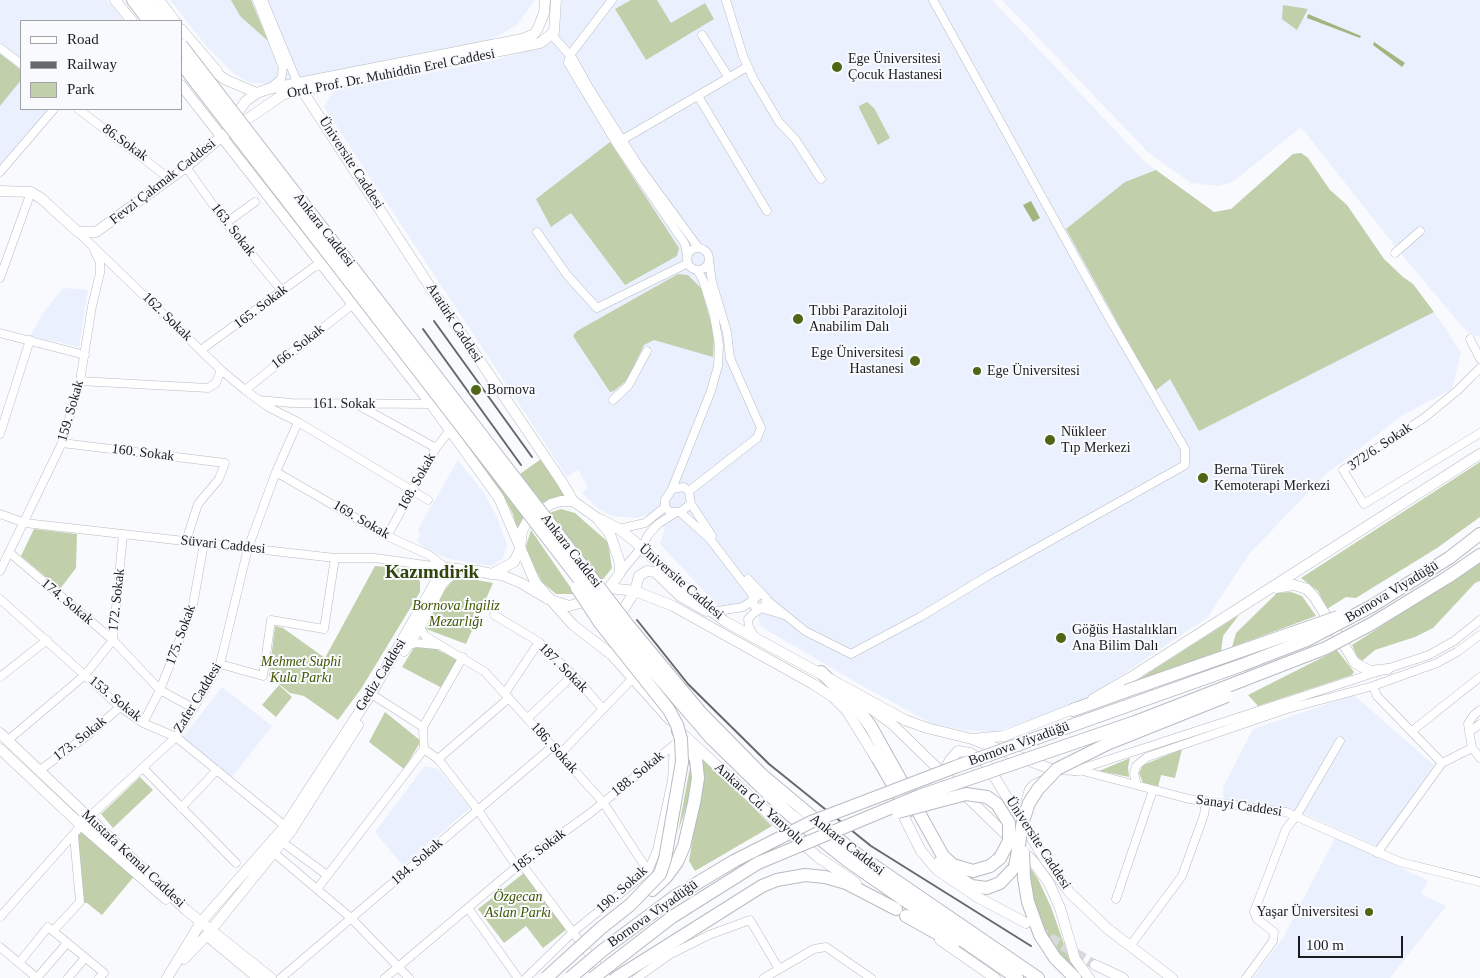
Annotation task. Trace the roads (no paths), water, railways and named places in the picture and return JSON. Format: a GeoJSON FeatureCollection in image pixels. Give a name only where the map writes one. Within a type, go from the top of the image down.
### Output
{"type":"FeatureCollection","features":[{"type":"Feature","properties":{"kind":"highway"},"geometry":{"type":"LineString","coordinates":[[133,0],[148,20]]}},
{"type":"Feature","properties":{"kind":"highway"},"geometry":{"type":"LineString","coordinates":[[146,0],[162,20]]}},
{"type":"Feature","properties":{"kind":"highway","name":"Ankara Caddesi"},"geometry":{"type":"LineString","coordinates":[[183,37],[634,632],[788,813],[848,861],[1016,978]]}},
{"type":"Feature","properties":{"kind":"highway","name":"Ankara Caddesi"},"geometry":{"type":"LineString","coordinates":[[182,66],[652,672],[711,738],[758,778],[854,852],[1038,978]]}},
{"type":"Feature","properties":{"kind":"highway"},"geometry":{"type":"LineString","coordinates":[[544,532],[562,565],[600,623],[669,710],[681,739],[682,762],[665,859],[656,879],[630,905]]}},
{"type":"Feature","properties":{"kind":"highway","name":"Bornova Viyadüğü"},"geometry":{"type":"LineString","coordinates":[[570,978],[603,950],[674,897],[734,861],[811,822],[963,764],[1251,662],[1307,640],[1372,606],[1449,558],[1480,534]]}},
{"type":"Feature","properties":{"kind":"highway","name":"Bornova Viyadüğü"},"geometry":{"type":"LineString","coordinates":[[593,978],[672,917],[758,863],[840,827],[919,796],[1134,722],[1326,648],[1373,624],[1448,577],[1480,554]]}},
{"type":"Feature","properties":{"kind":"highway"},"geometry":{"type":"LineString","coordinates":[[1073,710],[1292,631],[1372,606]]}},
{"type":"Feature","properties":{"kind":"highway"},"geometry":{"type":"LineString","coordinates":[[1075,978],[1056,958],[1040,935],[1028,902],[1024,878],[1026,834],[1029,803],[1038,789],[1057,769],[1107,744],[1225,697],[1326,648]]}},
{"type":"Feature","properties":{"kind":"highway"},"geometry":{"type":"LineString","coordinates":[[821,672],[857,707],[871,727],[936,846],[953,865],[963,869],[981,870],[1000,858],[1009,841],[1009,823],[997,804],[977,794],[966,794],[840,827]]}},
{"type":"Feature","properties":{"kind":"highway"},"geometry":{"type":"LineString","coordinates":[[546,978],[601,928],[666,877],[677,862],[684,846],[698,778],[696,759],[672,723]]}},
{"type":"Feature","properties":{"kind":"highway"},"geometry":{"type":"LineString","coordinates":[[874,752],[936,861],[960,880],[971,886],[987,888],[1008,878],[1015,867],[1026,834]]}},
{"type":"Feature","properties":{"kind":"highway"},"geometry":{"type":"LineString","coordinates":[[616,978],[762,886],[777,880],[805,875],[825,877],[846,883],[1016,978]]}},
{"type":"Feature","properties":{"kind":"main road"},"geometry":{"type":"LineString","coordinates":[[115,0],[131,20]]}},
{"type":"Feature","properties":{"kind":"main road"},"geometry":{"type":"LineString","coordinates":[[159,0],[174,20]]}},
{"type":"Feature","properties":{"kind":"main road"},"geometry":{"type":"LineString","coordinates":[[545,0],[540,24],[551,34]]}},
{"type":"Feature","properties":{"kind":"main road"},"geometry":{"type":"LineString","coordinates":[[551,34],[556,0]]}},
{"type":"Feature","properties":{"kind":"main road","name":"Ord. Prof. Dr. Muhiddin Erel Caddesi"},"geometry":{"type":"LineString","coordinates":[[221,137],[284,94],[300,87],[522,39],[534,34],[540,24]]}},
{"type":"Feature","properties":{"kind":"main road","name":"Ord. Prof. Dr. Muhiddin Erel Caddesi"},"geometry":{"type":"LineString","coordinates":[[221,137],[224,130],[246,101],[257,92],[268,89],[332,85],[491,54],[540,43],[551,34]]}},
{"type":"Feature","properties":{"kind":"main road"},"geometry":{"type":"LineString","coordinates":[[182,65],[189,62],[194,52],[183,37]]}},
{"type":"Feature","properties":{"kind":"main road"},"geometry":{"type":"LineString","coordinates":[[183,37],[220,74],[237,85],[257,92]]}},
{"type":"Feature","properties":{"kind":"main road"},"geometry":{"type":"LineString","coordinates":[[198,106],[192,93],[191,84],[194,75],[206,69],[220,74]]}},
{"type":"Feature","properties":{"kind":"main road"},"geometry":{"type":"LineString","coordinates":[[315,108],[320,92],[332,85]]}},
{"type":"Feature","properties":{"kind":"main road","name":"Ankara Caddesi"},"geometry":{"type":"LineString","coordinates":[[182,86],[450,430],[499,498],[520,549]]}},
{"type":"Feature","properties":{"kind":"main road","name":"Üniversite Caddesi"},"geometry":{"type":"LineString","coordinates":[[300,87],[387,219]]}},
{"type":"Feature","properties":{"kind":"main road","name":"Fevzi Çakmak Caddesi"},"geometry":{"type":"LineString","coordinates":[[78,232],[96,232],[186,167],[221,137]]}},
{"type":"Feature","properties":{"kind":"main road"},"geometry":{"type":"LineString","coordinates":[[0,191],[31,192],[42,199],[78,232]]}},
{"type":"Feature","properties":{"kind":"main road","name":"Atatürk Caddesi"},"geometry":{"type":"LineString","coordinates":[[387,219],[488,375],[562,482],[572,501]]}},
{"type":"Feature","properties":{"kind":"main road"},"geometry":{"type":"LineString","coordinates":[[972,739],[1004,736],[1073,710],[1133,676],[1480,454]]}},
{"type":"Feature","properties":{"kind":"main road"},"geometry":{"type":"LineString","coordinates":[[446,568],[492,574],[515,580],[548,599],[563,605],[576,605],[587,602],[609,588],[620,573],[617,550],[610,534],[597,518],[572,501],[552,504],[535,514],[522,531],[520,549],[514,562],[503,570],[492,574]]}},
{"type":"Feature","properties":{"kind":"main road","name":"Üniversite Caddesi"},"geometry":{"type":"LineString","coordinates":[[597,518],[619,529],[642,547],[712,612],[821,672]]}},
{"type":"Feature","properties":{"kind":"main road"},"geometry":{"type":"LineString","coordinates":[[520,549],[535,582],[548,599]]}},
{"type":"Feature","properties":{"kind":"main road","name":"Gediz Caddesi"},"geometry":{"type":"LineString","coordinates":[[170,975],[200,924],[285,826],[371,694],[436,579],[446,568]]}},
{"type":"Feature","properties":{"kind":"main road","name":"Gediz Caddesi"},"geometry":{"type":"LineString","coordinates":[[170,975],[209,933],[291,831],[420,627],[443,582],[458,570]]}},
{"type":"Feature","properties":{"kind":"main road"},"geometry":{"type":"LineString","coordinates":[[612,655],[606,637],[638,592],[641,573],[649,570],[655,572],[689,602],[703,610],[712,612]]}},
{"type":"Feature","properties":{"kind":"main road"},"geometry":{"type":"LineString","coordinates":[[1258,595],[1290,585],[1304,587],[1312,593],[1355,663],[1370,671],[1388,669]]}},
{"type":"Feature","properties":{"kind":"main road"},"geometry":{"type":"LineString","coordinates":[[609,588],[638,592],[673,606],[820,688],[847,711],[874,752],[908,828],[929,862],[945,876],[979,898],[1026,923]]}},
{"type":"Feature","properties":{"kind":"main road","name":"Ankara Cd. Yanyolu"},"geometry":{"type":"LineString","coordinates":[[548,599],[573,625],[612,655],[672,723],[710,760],[818,857],[995,978]]}},
{"type":"Feature","properties":{"kind":"main road"},"geometry":{"type":"LineString","coordinates":[[821,672],[905,720],[927,728],[972,739],[1051,769],[1079,770]]}},
{"type":"Feature","properties":{"kind":"main road"},"geometry":{"type":"LineString","coordinates":[[821,672],[892,724],[1034,861],[1049,883],[1060,908],[1075,959],[1089,978]]}},
{"type":"Feature","properties":{"kind":"main road","name":"Mustafa Kemal Caddesi"},"geometry":{"type":"LineString","coordinates":[[4,737],[40,770],[85,822]]}},
{"type":"Feature","properties":{"kind":"main road","name":"Mustafa Kemal Caddesi"},"geometry":{"type":"LineString","coordinates":[[0,749],[200,924],[258,978]]}},
{"type":"Feature","properties":{"kind":"main road","name":"Üniversite Caddesi"},"geometry":{"type":"LineString","coordinates":[[951,781],[947,766],[953,755],[963,750],[978,757],[997,779],[1026,834],[1070,893],[1101,923],[1172,978]]}},
{"type":"Feature","properties":{"kind":"main road","name":"Mustafa Kemal Caddesi"},"geometry":{"type":"LineString","coordinates":[[209,933],[272,978]]}},
{"type":"Feature","properties":{"kind":"main road"},"geometry":{"type":"LineString","coordinates":[[1095,965],[1123,978]]}},
{"type":"Feature","properties":{"kind":"street"},"geometry":{"type":"LineString","coordinates":[[257,0],[283,68],[281,79],[268,89]]}},
{"type":"Feature","properties":{"kind":"street"},"geometry":{"type":"LineString","coordinates":[[263,0],[300,87]]}},
{"type":"Feature","properties":{"kind":"street"},"geometry":{"type":"LineString","coordinates":[[612,0],[570,55],[568,63],[618,146],[686,244],[688,259],[703,280],[714,315],[720,345],[718,366],[672,489],[665,500],[665,506],[670,512],[678,513],[710,539],[749,589],[754,606],[790,618]]}},
{"type":"Feature","properties":{"kind":"street"},"geometry":{"type":"LineString","coordinates":[[726,0],[747,67],[779,122],[795,139],[821,179]]}},
{"type":"Feature","properties":{"kind":"street"},"geometry":{"type":"LineString","coordinates":[[672,489],[684,487],[689,491],[691,504],[711,535],[766,600],[805,630],[851,654],[920,617],[991,574],[1185,465],[1186,449],[1104,310],[932,0]]}},
{"type":"Feature","properties":{"kind":"street"},"geometry":{"type":"LineString","coordinates":[[551,34],[570,55],[622,140],[698,247],[707,251],[712,282],[727,332],[730,358],[760,419],[761,428],[757,438],[689,491]]}},
{"type":"Feature","properties":{"kind":"street"},"geometry":{"type":"LineString","coordinates":[[702,35],[728,78]]}},
{"type":"Feature","properties":{"kind":"street"},"geometry":{"type":"LineString","coordinates":[[0,48],[20,63]]}},
{"type":"Feature","properties":{"kind":"street"},"geometry":{"type":"LineString","coordinates":[[622,140],[747,67]]}},
{"type":"Feature","properties":{"kind":"street"},"geometry":{"type":"LineString","coordinates":[[698,96],[767,211]]}},
{"type":"Feature","properties":{"kind":"street"},"geometry":{"type":"LineString","coordinates":[[0,172],[53,110]]}},
{"type":"Feature","properties":{"kind":"street","name":"86.Sokak"},"geometry":{"type":"LineString","coordinates":[[79,110],[170,179]]}},
{"type":"Feature","properties":{"kind":"street","name":"163. Sokak"},"geometry":{"type":"LineString","coordinates":[[186,167],[226,223],[282,291]]}},
{"type":"Feature","properties":{"kind":"street"},"geometry":{"type":"LineString","coordinates":[[0,278],[31,192]]}},
{"type":"Feature","properties":{"kind":"street"},"geometry":{"type":"LineString","coordinates":[[226,223],[255,202]]}},
{"type":"Feature","properties":{"kind":"street"},"geometry":{"type":"LineString","coordinates":[[1395,253],[1420,231]]}},
{"type":"Feature","properties":{"kind":"street","name":"162. Sokak"},"geometry":{"type":"LineString","coordinates":[[78,232],[221,370],[258,400],[428,500]]}},
{"type":"Feature","properties":{"kind":"street"},"geometry":{"type":"LineString","coordinates":[[537,232],[567,275],[597,308],[626,295],[688,259],[693,249],[698,247]]}},
{"type":"Feature","properties":{"kind":"street","name":"159. Sokak"},"geometry":{"type":"LineString","coordinates":[[0,571],[62,443],[80,382],[100,273],[100,262],[89,242]]}},
{"type":"Feature","properties":{"kind":"street"},"geometry":{"type":"LineString","coordinates":[[697,270],[706,266],[709,260]]}},
{"type":"Feature","properties":{"kind":"street","name":"165. Sokak"},"geometry":{"type":"LineString","coordinates":[[201,350],[322,264]]}},
{"type":"Feature","properties":{"kind":"street","name":"166. Sokak"},"geometry":{"type":"LineString","coordinates":[[245,390],[352,304]]}},
{"type":"Feature","properties":{"kind":"street"},"geometry":{"type":"LineString","coordinates":[[0,333],[85,355]]}},
{"type":"Feature","properties":{"kind":"street"},"geometry":{"type":"LineString","coordinates":[[0,434],[30,340]]}},
{"type":"Feature","properties":{"kind":"street"},"geometry":{"type":"LineString","coordinates":[[1470,340],[1480,359]]}},
{"type":"Feature","properties":{"kind":"street"},"geometry":{"type":"LineString","coordinates":[[612,400],[628,386],[648,351]]}},
{"type":"Feature","properties":{"kind":"street","name":"372/6. Sokak"},"geometry":{"type":"LineString","coordinates":[[1480,368],[1458,390],[1424,418],[1343,470],[1364,504],[1480,433]]}},
{"type":"Feature","properties":{"kind":"street"},"geometry":{"type":"LineString","coordinates":[[80,382],[208,388],[216,383],[221,370]]}},
{"type":"Feature","properties":{"kind":"street","name":"161. Sokak"},"geometry":{"type":"LineString","coordinates":[[258,400],[291,403],[431,404]]}},
{"type":"Feature","properties":{"kind":"street"},"geometry":{"type":"LineString","coordinates":[[354,403],[436,448]]}},
{"type":"Feature","properties":{"kind":"street","name":"Zafer Caddesi"},"geometry":{"type":"LineString","coordinates":[[0,917],[85,822],[176,736],[220,664],[248,548],[276,472],[298,422]]}},
{"type":"Feature","properties":{"kind":"street","name":"168. Sokak"},"geometry":{"type":"LineString","coordinates":[[387,536],[436,448],[450,430]]}},
{"type":"Feature","properties":{"kind":"street","name":"160. Sokak"},"geometry":{"type":"LineString","coordinates":[[62,443],[225,463],[219,479],[198,504],[186,541]]}},
{"type":"Feature","properties":{"kind":"street","name":"169. Sokak"},"geometry":{"type":"LineString","coordinates":[[276,472],[387,536],[429,555],[446,568]]}},
{"type":"Feature","properties":{"kind":"street"},"geometry":{"type":"LineString","coordinates":[[620,573],[658,524],[691,504]]}},
{"type":"Feature","properties":{"kind":"street"},"geometry":{"type":"LineString","coordinates":[[619,529],[645,523],[665,506]]}},
{"type":"Feature","properties":{"kind":"street","name":"Süvari Caddesi"},"geometry":{"type":"LineString","coordinates":[[0,514],[25,522],[123,534],[335,558],[375,558],[446,568]]}},
{"type":"Feature","properties":{"kind":"street","name":"172. Sokak"},"geometry":{"type":"LineString","coordinates":[[4,737],[85,675],[112,640],[123,534]]}},
{"type":"Feature","properties":{"kind":"street","name":"175. Sokak"},"geometry":{"type":"LineString","coordinates":[[143,723],[160,690],[193,605],[204,543]]}},
{"type":"Feature","properties":{"kind":"street","name":"174. Sokak"},"geometry":{"type":"LineString","coordinates":[[10,553],[112,640],[160,690],[193,708]]}},
{"type":"Feature","properties":{"kind":"street"},"geometry":{"type":"LineString","coordinates":[[220,664],[263,676],[271,620],[324,629],[335,558]]}},
{"type":"Feature","properties":{"kind":"street"},"geometry":{"type":"LineString","coordinates":[[712,612],[736,610],[760,594]]}},
{"type":"Feature","properties":{"kind":"street","name":"153. Sokak"},"geometry":{"type":"LineString","coordinates":[[0,599],[120,707],[143,723],[176,736],[285,826]]}},
{"type":"Feature","properties":{"kind":"street"},"geometry":{"type":"LineString","coordinates":[[755,637],[749,627],[748,619],[765,606],[766,600]]}},
{"type":"Feature","properties":{"kind":"street","name":"187. Sokak"},"geometry":{"type":"LineString","coordinates":[[494,615],[539,642],[573,675],[603,710]]}},
{"type":"Feature","properties":{"kind":"street"},"geometry":{"type":"LineString","coordinates":[[1026,834],[1024,809],[1029,789],[1039,780],[1079,770],[1388,669],[1442,649],[1480,620]]}},
{"type":"Feature","properties":{"kind":"street","name":"186. Sokak"},"geometry":{"type":"LineString","coordinates":[[420,627],[425,636],[485,672],[507,695],[603,802],[648,871]]}},
{"type":"Feature","properties":{"kind":"street"},"geometry":{"type":"LineString","coordinates":[[1137,785],[1134,774],[1136,766],[1147,757],[1287,710],[1373,686],[1437,664],[1457,652],[1480,634]]}},
{"type":"Feature","properties":{"kind":"street"},"geometry":{"type":"LineString","coordinates":[[0,677],[46,640]]}},
{"type":"Feature","properties":{"kind":"street"},"geometry":{"type":"LineString","coordinates":[[438,759],[507,695],[539,642]]}},
{"type":"Feature","properties":{"kind":"street","name":"186. Sokak"},"geometry":{"type":"LineString","coordinates":[[407,646],[416,643],[439,645]]}},
{"type":"Feature","properties":{"kind":"street"},"geometry":{"type":"LineString","coordinates":[[317,889],[424,749],[423,727],[463,658]]}},
{"type":"Feature","properties":{"kind":"street"},"geometry":{"type":"LineString","coordinates":[[528,718],[573,675]]}},
{"type":"Feature","properties":{"kind":"street"},"geometry":{"type":"LineString","coordinates":[[1412,731],[1480,677]]}},
{"type":"Feature","properties":{"kind":"street"},"geometry":{"type":"LineString","coordinates":[[560,754],[633,678]]}},
{"type":"Feature","properties":{"kind":"street"},"geometry":{"type":"LineString","coordinates":[[1373,686],[1377,696],[1442,764]]}},
{"type":"Feature","properties":{"kind":"street"},"geometry":{"type":"LineString","coordinates":[[376,697],[423,727]]}},
{"type":"Feature","properties":{"kind":"street","name":"173. Sokak"},"geometry":{"type":"LineString","coordinates":[[40,770],[88,736],[120,707]]}},
{"type":"Feature","properties":{"kind":"street"},"geometry":{"type":"LineString","coordinates":[[1480,710],[1472,716],[1468,724],[1472,748],[1480,758]]}},
{"type":"Feature","properties":{"kind":"street"},"geometry":{"type":"LineString","coordinates":[[1469,732],[1480,724]]}},
{"type":"Feature","properties":{"kind":"street"},"geometry":{"type":"LineString","coordinates":[[1246,978],[1273,941],[1274,932],[1257,920],[1254,912],[1286,829],[1297,815],[1340,741]]}},
{"type":"Feature","properties":{"kind":"street","name":"188. Sokak"},"geometry":{"type":"LineString","coordinates":[[603,802],[674,745]]}},
{"type":"Feature","properties":{"kind":"street","name":"190. Sokak"},"geometry":{"type":"LineString","coordinates":[[526,978],[573,932],[648,871],[657,850],[672,780],[674,745]]}},
{"type":"Feature","properties":{"kind":"street","name":"184. Sokak"},"geometry":{"type":"LineString","coordinates":[[281,978],[553,746]]}},
{"type":"Feature","properties":{"kind":"street"},"geometry":{"type":"LineString","coordinates":[[1377,852],[1442,764],[1472,748]]}},
{"type":"Feature","properties":{"kind":"street"},"geometry":{"type":"LineString","coordinates":[[424,749],[438,759],[607,978]]}},
{"type":"Feature","properties":{"kind":"street"},"geometry":{"type":"LineString","coordinates":[[143,768],[236,863]]}},
{"type":"Feature","properties":{"kind":"street"},"geometry":{"type":"LineString","coordinates":[[182,808],[217,770]]}},
{"type":"Feature","properties":{"kind":"street","name":"Sanayi Caddesi"},"geometry":{"type":"LineString","coordinates":[[1079,770],[1153,790],[1206,801],[1297,815],[1400,862],[1480,882]]}},
{"type":"Feature","properties":{"kind":"street"},"geometry":{"type":"LineString","coordinates":[[1116,899],[1153,790]]}},
{"type":"Feature","properties":{"kind":"street"},"geometry":{"type":"LineString","coordinates":[[1130,946],[1182,876],[1204,815],[1206,801]]}},
{"type":"Feature","properties":{"kind":"street","name":"185. Sokak"},"geometry":{"type":"LineString","coordinates":[[385,978],[396,966],[519,865],[603,802]]}},
{"type":"Feature","properties":{"kind":"street"},"geometry":{"type":"LineString","coordinates":[[53,931],[80,902],[74,836]]}},
{"type":"Feature","properties":{"kind":"street"},"geometry":{"type":"LineString","coordinates":[[282,842],[328,875]]}},
{"type":"Feature","properties":{"kind":"street"},"geometry":{"type":"LineString","coordinates":[[273,852],[351,918],[408,978]]}},
{"type":"Feature","properties":{"kind":"street"},"geometry":{"type":"LineString","coordinates":[[468,908],[518,978]]}},
{"type":"Feature","properties":{"kind":"street"},"geometry":{"type":"LineString","coordinates":[[636,978],[669,955],[709,935],[750,920],[779,970]]}},
{"type":"Feature","properties":{"kind":"street"},"geometry":{"type":"LineString","coordinates":[[19,962],[48,927],[104,973],[99,978]]}},
{"type":"Feature","properties":{"kind":"street"},"geometry":{"type":"LineString","coordinates":[[0,948],[37,978],[67,942]]}},
{"type":"Feature","properties":{"kind":"street"},"geometry":{"type":"LineString","coordinates":[[764,978],[814,949],[826,947],[871,978]]}},
{"type":"Feature","properties":{"kind":"street"},"geometry":{"type":"LineString","coordinates":[[68,978],[85,958]]}},
{"type":"Feature","properties":{"kind":"tunnel"},"geometry":{"type":"LineString","coordinates":[[1037,930],[1095,965]]}},
{"type":"Feature","properties":{"kind":"railway"},"geometry":{"type":"LineString","coordinates":[[434,321],[532,457]]}},
{"type":"Feature","properties":{"kind":"railway"},"geometry":{"type":"LineString","coordinates":[[423,329],[521,465]]}},
{"type":"Feature","properties":{"kind":"railway"},"geometry":{"type":"LineString","coordinates":[[637,620],[688,684],[769,764],[871,846],[1031,946]]}},
{"type":"Feature","properties":{"kind":"place","name":"Ege Üniversitesi Çocuk Hastanesi"},"geometry":{"type":"Point","coordinates":[837,67]}},
{"type":"Feature","properties":{"kind":"place","name":"Tıbbi Parazitoloji Anabilim Dalı"},"geometry":{"type":"Point","coordinates":[798,319]}},
{"type":"Feature","properties":{"kind":"place","name":"Ege Üniversitesi Hastanesi"},"geometry":{"type":"Point","coordinates":[915,361]}},
{"type":"Feature","properties":{"kind":"place","name":"Ege Üniversitesi"},"geometry":{"type":"Point","coordinates":[977,371]}},
{"type":"Feature","properties":{"kind":"place","name":"Bornova"},"geometry":{"type":"Point","coordinates":[476,390]}},
{"type":"Feature","properties":{"kind":"place","name":"Nükleer Tıp Merkezi"},"geometry":{"type":"Point","coordinates":[1050,440]}},
{"type":"Feature","properties":{"kind":"place","name":"Berna Türek Kemoterapi Merkezi"},"geometry":{"type":"Point","coordinates":[1203,478]}},
{"type":"Feature","properties":{"kind":"place","name":"Göğüs Hastalıkları Ana Bilim Dalı"},"geometry":{"type":"Point","coordinates":[1061,638]}},
{"type":"Feature","properties":{"kind":"place","name":"Yaşar Üniversitesi"},"geometry":{"type":"Point","coordinates":[1369,912]}},
{"type":"Feature","properties":{"kind":"district","name":"Kazımdirik"},"geometry":{"type":"Point","coordinates":[432,573]}},
{"type":"Feature","properties":{"kind":"park label","name":"Bornova İngiliz Mezarlığı"},"geometry":{"type":"Point","coordinates":[456,614]}},
{"type":"Feature","properties":{"kind":"park label","name":"Mehmet Suphi Kula Parkı"},"geometry":{"type":"Point","coordinates":[301,670]}},
{"type":"Feature","properties":{"kind":"park label","name":"Özgecan Aslan Parkı"},"geometry":{"type":"Point","coordinates":[518,906]}}]}
